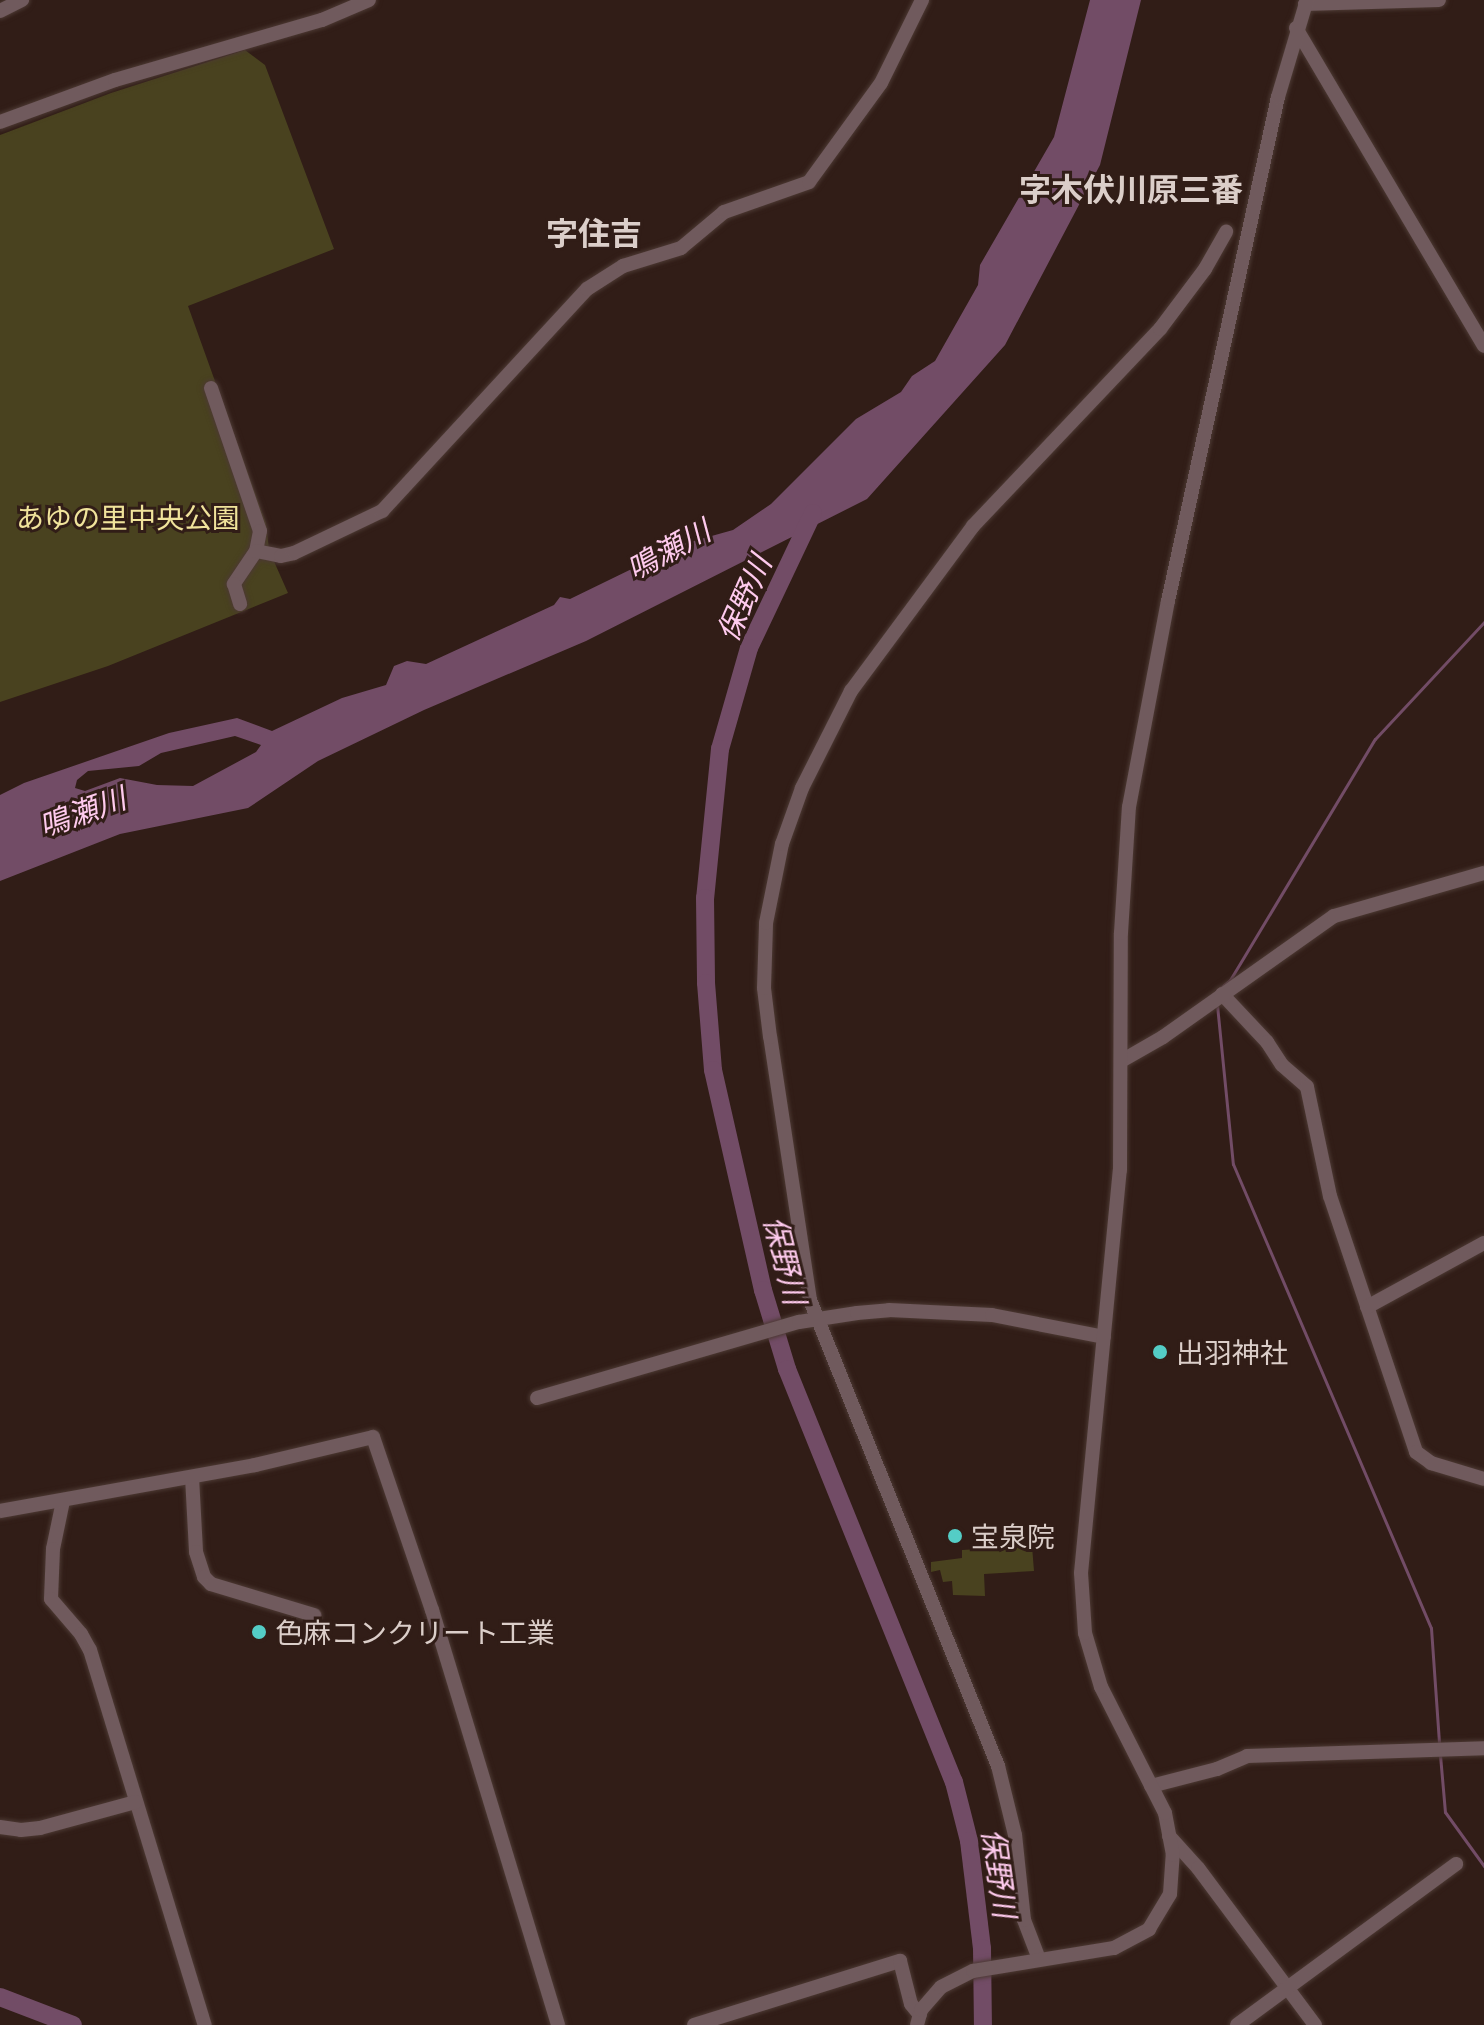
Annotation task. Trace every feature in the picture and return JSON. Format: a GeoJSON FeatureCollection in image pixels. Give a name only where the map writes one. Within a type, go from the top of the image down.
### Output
{"type":"FeatureCollection","features":[{"type":"Feature","properties":{"kind":"street"},"geometry":{"type":"LineString","coordinates":[[0,11],[22,0]]}},
{"type":"Feature","properties":{"kind":"street"},"geometry":{"type":"LineString","coordinates":[[256,551],[281,556],[294,553],[382,511],[587,289],[623,266],[681,248],[724,212],[809,182],[881,83],[922,0]]}},
{"type":"Feature","properties":{"kind":"street"},"geometry":{"type":"LineString","coordinates":[[918,2020],[941,1987],[973,1971],[1114,1948],[1149,1929],[1170,1894],[1173,1855],[1165,1813],[1101,1687],[1085,1633],[1081,1573],[1120,1170],[1123,1060],[1121,933],[1129,807],[1170,588],[1296,28],[1306,2],[1439,0]]}},
{"type":"Feature","properties":{"kind":"street"},"geometry":{"type":"LineString","coordinates":[[0,122],[115,80],[304,26],[360,2]]}},
{"type":"Feature","properties":{"kind":"street"},"geometry":{"type":"LineString","coordinates":[[1296,28],[1484,346]]}},
{"type":"Feature","properties":{"kind":"street"},"geometry":{"type":"LineString","coordinates":[[1039,1959],[1024,1920],[1015,1835],[998,1766],[810,1300],[764,988],[766,923],[782,844],[802,788],[851,691],[973,526],[1160,329],[1205,269],[1226,232]]}},
{"type":"Feature","properties":{"kind":"street"},"geometry":{"type":"LineString","coordinates":[[211,388],[257,517],[260,538],[256,551],[234,584],[240,604]]}},
{"type":"Feature","properties":{"kind":"street"},"geometry":{"type":"LineString","coordinates":[[1123,1060],[1334,916],[1484,873]]}},
{"type":"Feature","properties":{"kind":"street"},"geometry":{"type":"LineString","coordinates":[[1218,997],[1267,1042],[1282,1065],[1307,1087],[1330,1196],[1416,1452],[1422,1460],[1484,1479]]}},
{"type":"Feature","properties":{"kind":"street"},"geometry":{"type":"LineString","coordinates":[[1367,1307],[1484,1243]]}},
{"type":"Feature","properties":{"kind":"street"},"geometry":{"type":"LineString","coordinates":[[537,1398],[799,1322],[889,1310],[992,1315],[1104,1337]]}},
{"type":"Feature","properties":{"kind":"street"},"geometry":{"type":"LineString","coordinates":[[0,1511],[192,1477],[373,1437],[427,1595],[558,2025]]}},
{"type":"Feature","properties":{"kind":"street"},"geometry":{"type":"LineString","coordinates":[[192,1477],[196,1552],[204,1577],[211,1584],[314,1615]]}},
{"type":"Feature","properties":{"kind":"street"},"geometry":{"type":"LineString","coordinates":[[63,1501],[58,1511],[51,1564],[51,1599],[86,1640],[205,2025]]}},
{"type":"Feature","properties":{"kind":"street"},"geometry":{"type":"LineString","coordinates":[[1151,1786],[1204,1774],[1247,1756],[1484,1748]]}},
{"type":"Feature","properties":{"kind":"street"},"geometry":{"type":"LineString","coordinates":[[0,1827],[21,1830],[40,1828],[136,1802]]}},
{"type":"Feature","properties":{"kind":"street"},"geometry":{"type":"LineString","coordinates":[[1169,1836],[1198,1868],[1315,2025]]}},
{"type":"Feature","properties":{"kind":"street"},"geometry":{"type":"LineString","coordinates":[[1237,2025],[1456,1864]]}},
{"type":"Feature","properties":{"kind":"street"},"geometry":{"type":"LineString","coordinates":[[694,2025],[900,1961],[918,2020]]}},
{"type":"Feature","properties":{"kind":"green space","name":"あゆの里中央公園"},"geometry":{"type":"Polygon","coordinates":[[[245,50],[265,65],[334,249],[188,306],[266,523],[269,550],[288,593],[108,666],[0,702],[0,135],[111,93],[245,50]]]}},
{"type":"Feature","properties":{"kind":"green space"},"geometry":{"type":"Polygon","coordinates":[[[1032,1546],[1034,1571],[984,1574],[985,1596],[953,1595],[952,1581],[943,1582],[940,1570],[931,1572],[931,1562],[962,1558],[962,1550],[1032,1546]]]}},
{"type":"Feature","properties":{"kind":"water","name":"鳴瀬川"},"geometry":{"type":"Polygon","coordinates":[[[1090,0],[1141,0],[1100,165],[1005,345],[867,499],[586,641],[424,710],[318,761],[248,808],[120,834],[0,881],[0,795],[24,783],[169,733],[237,718],[272,731],[342,698],[386,685],[394,666],[407,661],[426,664],[554,605],[560,597],[570,599],[683,544],[733,530],[771,504],[856,419],[901,392],[912,376],[935,361],[978,285],[980,265],[1054,137],[1090,0]],[[235,736],[161,753],[139,766],[88,771],[77,780],[75,788],[85,791],[120,778],[157,785],[193,786],[256,752],[261,745],[235,736]]]}},
{"type":"Feature","properties":{"kind":"waterway","name":"保野川"},"geometry":{"type":"LineString","coordinates":[[813,513],[749,648],[720,749],[705,898],[706,983],[713,1070],[763,1290],[787,1369],[954,1782],[969,1841],[982,1948],[983,2025]]}},
{"type":"Feature","properties":{"kind":"waterway"},"geometry":{"type":"LineString","coordinates":[[1219,989],[1230,980],[1375,739],[1484,622]]}},
{"type":"Feature","properties":{"kind":"waterway"},"geometry":{"type":"LineString","coordinates":[[1217,1005],[1233,1164],[1431,1628],[1439,1743]]}},
{"type":"Feature","properties":{"kind":"waterway"},"geometry":{"type":"LineString","coordinates":[[1440,1755],[1445,1812],[1484,1866]]}},
{"type":"Feature","properties":{"kind":"waterway"},"geometry":{"type":"LineString","coordinates":[[0,1997],[73,2025]]}},
{"type":"Feature","properties":{"kind":"place","name":"出羽神社"},"geometry":{"type":"Point","coordinates":[1160,1352]}},
{"type":"Feature","properties":{"kind":"place","name":"宝泉院"},"geometry":{"type":"Point","coordinates":[955,1536]}},
{"type":"Feature","properties":{"kind":"place","name":"色麻コンクリート工業"},"geometry":{"type":"Point","coordinates":[259,1632]}},
{"type":"Feature","properties":{"kind":"district","name":"字木伏川原三番"},"geometry":{"type":"Point","coordinates":[1131,189]}},
{"type":"Feature","properties":{"kind":"district","name":"字住吉"},"geometry":{"type":"Point","coordinates":[594,233]}}]}
